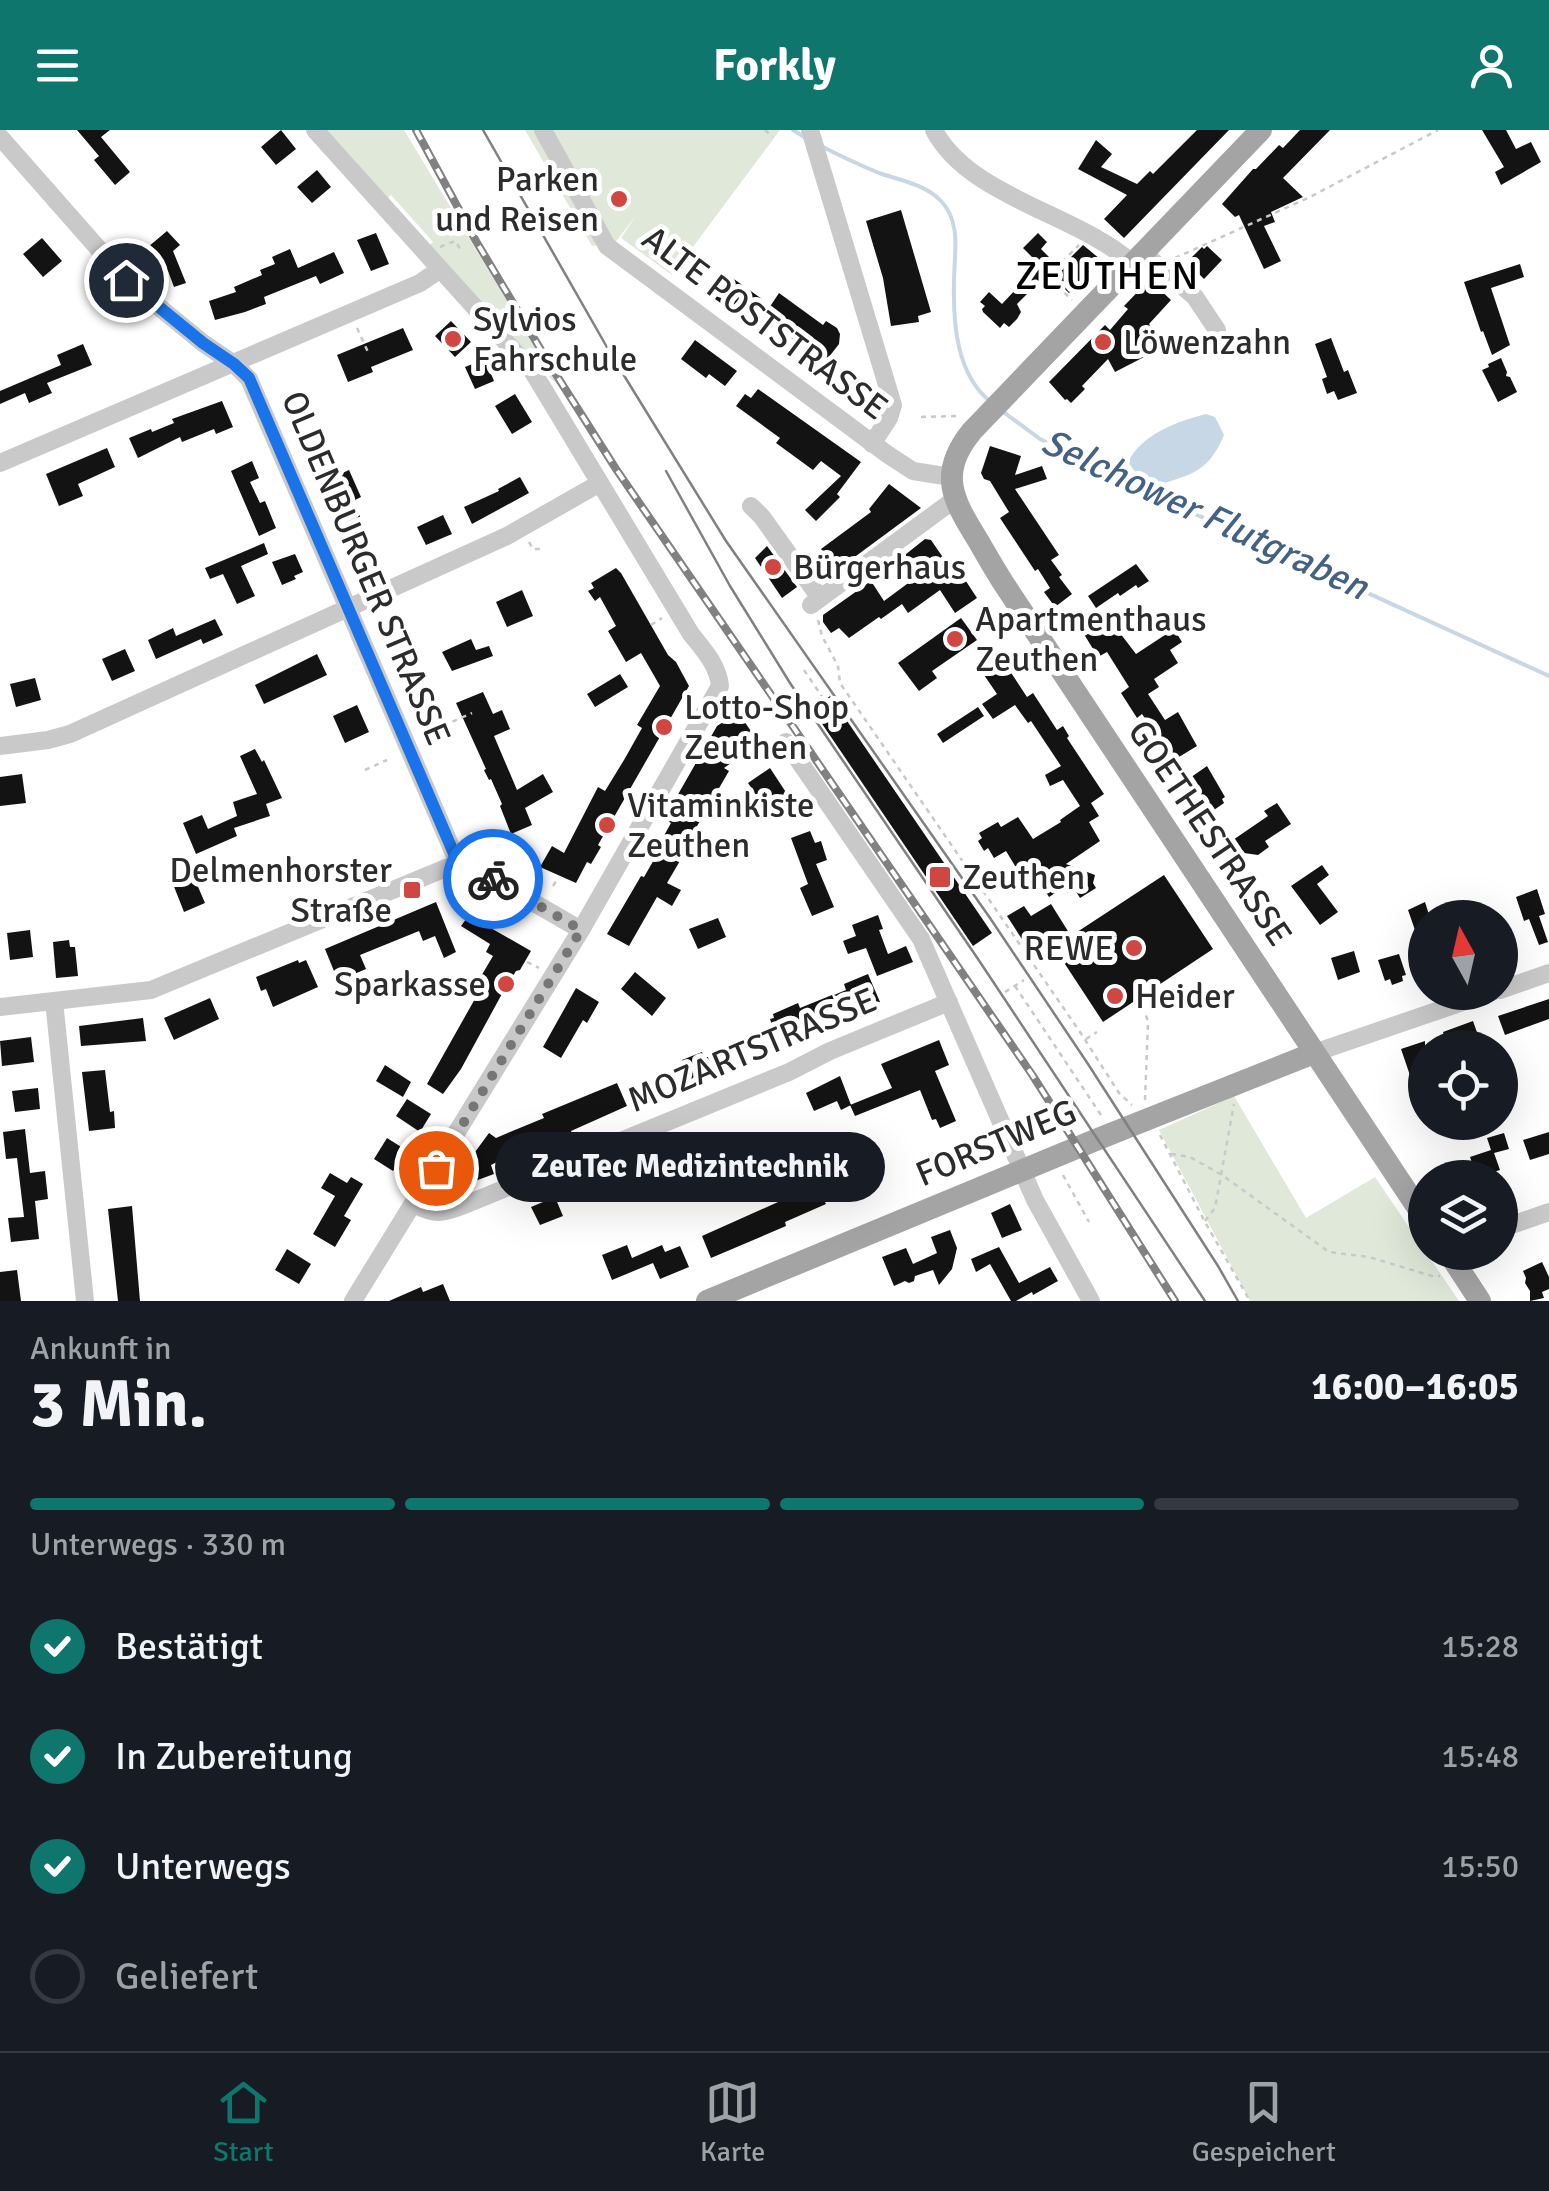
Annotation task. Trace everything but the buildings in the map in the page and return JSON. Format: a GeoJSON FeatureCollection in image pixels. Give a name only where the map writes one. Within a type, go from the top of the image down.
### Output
{"type":"FeatureCollection","features":[{"type":"Feature","properties":{"kind":"main road"},"geometry":{"type":"LineString","coordinates":[[953,488],[954,458],[987,409],[1262,130]]}},
{"type":"Feature","properties":{"kind":"main road","name":"GOETHESTRASSE"},"geometry":{"type":"LineString","coordinates":[[953,488],[964,518],[1010,595],[1408,1194]]}},
{"type":"Feature","properties":{"kind":"main road","name":"FORSTWEG"},"geometry":{"type":"LineString","coordinates":[[706,1301],[1022,1170],[1144,1110],[1314,1053]]}},
{"type":"Feature","properties":{"kind":"main road"},"geometry":{"type":"LineString","coordinates":[[1460,1270],[1480,1301]]}},
{"type":"Feature","properties":{"kind":"street"},"geometry":{"type":"LineString","coordinates":[[315,130],[534,372],[719,676],[720,686],[581,930],[354,1301]]}},
{"type":"Feature","properties":{"kind":"street","name":"ALTE POSTSTRASSE"},"geometry":{"type":"LineString","coordinates":[[543,130],[607,246],[872,444],[913,471],[953,488]]}},
{"type":"Feature","properties":{"kind":"street"},"geometry":{"type":"LineString","coordinates":[[810,130],[894,405],[872,444]]}},
{"type":"Feature","properties":{"kind":"street"},"geometry":{"type":"LineString","coordinates":[[934,130],[947,150],[976,175],[1053,218],[1164,271],[1195,297],[1217,330]]}},
{"type":"Feature","properties":{"kind":"street","name":"OLDENBURGER STRASSE"},"geometry":{"type":"LineString","coordinates":[[0,137],[126,280],[249,378],[458,863]]}},
{"type":"Feature","properties":{"kind":"street"},"geometry":{"type":"LineString","coordinates":[[0,462],[428,280],[433,263]]}},
{"type":"Feature","properties":{"kind":"street"},"geometry":{"type":"LineString","coordinates":[[0,746],[70,734],[506,536],[600,482]]}},
{"type":"Feature","properties":{"kind":"street"},"geometry":{"type":"LineString","coordinates":[[751,506],[762,517],[817,608],[953,488]]}},
{"type":"Feature","properties":{"kind":"street"},"geometry":{"type":"LineString","coordinates":[[786,742],[913,926],[1035,1200],[1091,1301]]}},
{"type":"Feature","properties":{"kind":"street"},"geometry":{"type":"LineString","coordinates":[[0,1007],[151,990],[458,863],[467,864],[581,930]]}},
{"type":"Feature","properties":{"kind":"street"},"geometry":{"type":"LineString","coordinates":[[1518,984],[1549,973]]}},
{"type":"Feature","properties":{"kind":"street"},"geometry":{"type":"LineString","coordinates":[[54,1001],[85,1301]]}},
{"type":"Feature","properties":{"kind":"street","name":"MOZARTSTRASSE"},"geometry":{"type":"LineString","coordinates":[[414,1204],[430,1212],[457,1208],[949,1002]]}},
{"type":"Feature","properties":{"kind":"street"},"geometry":{"type":"LineString","coordinates":[[1314,1053],[1439,1010]]}},
{"type":"Feature","properties":{"kind":"street"},"geometry":{"type":"LineString","coordinates":[[1518,1223],[1549,1212]]}},
{"type":"Feature","properties":{"kind":"path"},"geometry":{"type":"LineString","coordinates":[[766,130],[773,138]]}},
{"type":"Feature","properties":{"kind":"path"},"geometry":{"type":"LineString","coordinates":[[1164,271],[1184,252],[1308,198],[1438,130]]}},
{"type":"Feature","properties":{"kind":"path"},"geometry":{"type":"LineString","coordinates":[[433,263],[432,250],[455,240],[461,250]]}},
{"type":"Feature","properties":{"kind":"path"},"geometry":{"type":"LineString","coordinates":[[1050,279],[1077,304]]}},
{"type":"Feature","properties":{"kind":"path"},"geometry":{"type":"LineString","coordinates":[[356,326],[368,352]]}},
{"type":"Feature","properties":{"kind":"path"},"geometry":{"type":"LineString","coordinates":[[921,417],[987,409]]}},
{"type":"Feature","properties":{"kind":"path"},"geometry":{"type":"LineString","coordinates":[[528,541],[533,549],[540,549]]}},
{"type":"Feature","properties":{"kind":"path"},"geometry":{"type":"LineString","coordinates":[[817,608],[822,636],[838,666],[840,683],[1119,1093],[1144,1110],[1250,1301]]}},
{"type":"Feature","properties":{"kind":"path"},"geometry":{"type":"LineString","coordinates":[[804,670],[831,710]]}},
{"type":"Feature","properties":{"kind":"path"},"geometry":{"type":"LineString","coordinates":[[818,719],[837,706]]}},
{"type":"Feature","properties":{"kind":"path"},"geometry":{"type":"LineString","coordinates":[[448,728],[447,724],[472,713]]}},
{"type":"Feature","properties":{"kind":"path"},"geometry":{"type":"LineString","coordinates":[[754,738],[766,755]]}},
{"type":"Feature","properties":{"kind":"path"},"geometry":{"type":"LineString","coordinates":[[365,770],[388,760]]}},
{"type":"Feature","properties":{"kind":"path"},"geometry":{"type":"LineString","coordinates":[[553,886],[558,878]]}},
{"type":"Feature","properties":{"kind":"path"},"geometry":{"type":"LineString","coordinates":[[527,962],[541,970]]}},
{"type":"Feature","properties":{"kind":"path"},"geometry":{"type":"LineString","coordinates":[[1005,992],[1024,980]]}},
{"type":"Feature","properties":{"kind":"path"},"geometry":{"type":"LineString","coordinates":[[1014,986],[1103,1120]]}},
{"type":"Feature","properties":{"kind":"path"},"geometry":{"type":"LineString","coordinates":[[1144,1110],[1148,1022],[1145,1012]]}},
{"type":"Feature","properties":{"kind":"path"},"geometry":{"type":"LineString","coordinates":[[1084,1040],[1097,1032]]}},
{"type":"Feature","properties":{"kind":"path"},"geometry":{"type":"LineString","coordinates":[[1204,1222],[1215,1208],[1235,1101]]}},
{"type":"Feature","properties":{"kind":"path"},"geometry":{"type":"LineString","coordinates":[[1170,1154],[1190,1157],[1222,1175],[1329,1252],[1369,1257],[1432,1276],[1448,1276]]}},
{"type":"Feature","properties":{"kind":"path"},"geometry":{"type":"LineString","coordinates":[[1061,1171],[1089,1222]]}},
{"type":"Feature","properties":{"kind":"shaded area"},"geometry":{"type":"Polygon","coordinates":[[[326,130],[404,130],[557,384],[427,247],[433,242],[391,195],[385,200],[326,130]]]}},
{"type":"Feature","properties":{"kind":"shaded area"},"geometry":{"type":"Polygon","coordinates":[[[525,130],[780,130],[672,275],[621,238],[637,214],[615,243],[592,246],[525,130]]]}},
{"type":"Feature","properties":{"kind":"shaded area"},"geometry":{"type":"Polygon","coordinates":[[[1234,1096],[1306,1218],[1375,1177],[1408,1226],[1408,1270],[1438,1270],[1459,1301],[1250,1301],[1159,1130],[1234,1096]]]}},
{"type":"Feature","properties":{"kind":"water"},"geometry":{"type":"Polygon","coordinates":[[[1206,414],[1215,417],[1224,435],[1216,452],[1200,468],[1177,479],[1155,483],[1143,479],[1128,462],[1151,436],[1206,414]]]}},
{"type":"Feature","properties":{"kind":"waterway","name":"Selchower Flutgraben"},"geometry":{"type":"LineString","coordinates":[[793,130],[806,138]]}},
{"type":"Feature","properties":{"kind":"waterway","name":"Selchower Flutgraben"},"geometry":{"type":"LineString","coordinates":[[823,147],[920,187],[935,195],[948,210],[955,239],[954,298],[959,347],[970,377],[991,402]]}},
{"type":"Feature","properties":{"kind":"waterway","name":"Selchower Flutgraben"},"geometry":{"type":"LineString","coordinates":[[1002,411],[1040,439],[1123,481],[1549,676]]}},
{"type":"Feature","properties":{"kind":"tram line"},"geometry":{"type":"LineString","coordinates":[[483,130],[612,356],[726,541],[990,918],[1238,1301]]}},
{"type":"Feature","properties":{"kind":"tram line"},"geometry":{"type":"LineString","coordinates":[[666,471],[790,683],[1205,1301]]}},
{"type":"Feature","properties":{"kind":"railway"},"geometry":{"type":"LineString","coordinates":[[416,130],[476,241],[616,469],[1033,1076],[1175,1301]]}},
{"type":"Feature","properties":{"kind":"way so far"},"geometry":{"type":"LineString","coordinates":[[436,1168],[581,930],[493,879]]}},
{"type":"Feature","properties":{"kind":"place","name":"Parken und Reisen"},"geometry":{"type":"Point","coordinates":[619,199]}},
{"type":"Feature","properties":{"kind":"place","name":"Sylvios Fahrschule"},"geometry":{"type":"Point","coordinates":[453,339]}},
{"type":"Feature","properties":{"kind":"place","name":"Löwenzahn"},"geometry":{"type":"Point","coordinates":[1103,342]}},
{"type":"Feature","properties":{"kind":"place","name":"Bürgerhaus"},"geometry":{"type":"Point","coordinates":[773,567]}},
{"type":"Feature","properties":{"kind":"place","name":"Apartmenthaus Zeuthen"},"geometry":{"type":"Point","coordinates":[955,639]}},
{"type":"Feature","properties":{"kind":"place","name":"Lotto-Shop Zeuthen"},"geometry":{"type":"Point","coordinates":[664,727]}},
{"type":"Feature","properties":{"kind":"place","name":"Vitaminkiste Zeuthen"},"geometry":{"type":"Point","coordinates":[607,825]}},
{"type":"Feature","properties":{"kind":"place","name":"Zeuthen"},"geometry":{"type":"Point","coordinates":[940,877]}},
{"type":"Feature","properties":{"kind":"place","name":"Delmenhorster Straße"},"geometry":{"type":"Point","coordinates":[412,890]}},
{"type":"Feature","properties":{"kind":"place","name":"REWE"},"geometry":{"type":"Point","coordinates":[1134,948]}},
{"type":"Feature","properties":{"kind":"place","name":"Sparkasse"},"geometry":{"type":"Point","coordinates":[506,984]}},
{"type":"Feature","properties":{"kind":"place","name":"Heider"},"geometry":{"type":"Point","coordinates":[1115,996]}},
{"type":"Feature","properties":{"kind":"place","name":"ZeuTec Medizintechnik"},"geometry":{"type":"Point","coordinates":[436,1168]}},
{"type":"Feature","properties":{"kind":"district","name":"ZEUTHEN"},"geometry":{"type":"Point","coordinates":[1108,276]}},
{"type":"Feature","properties":{"kind":"route"},"geometry":{"type":"LineString","coordinates":[[126,280],[249,378],[458,863],[493,879]]}}]}
